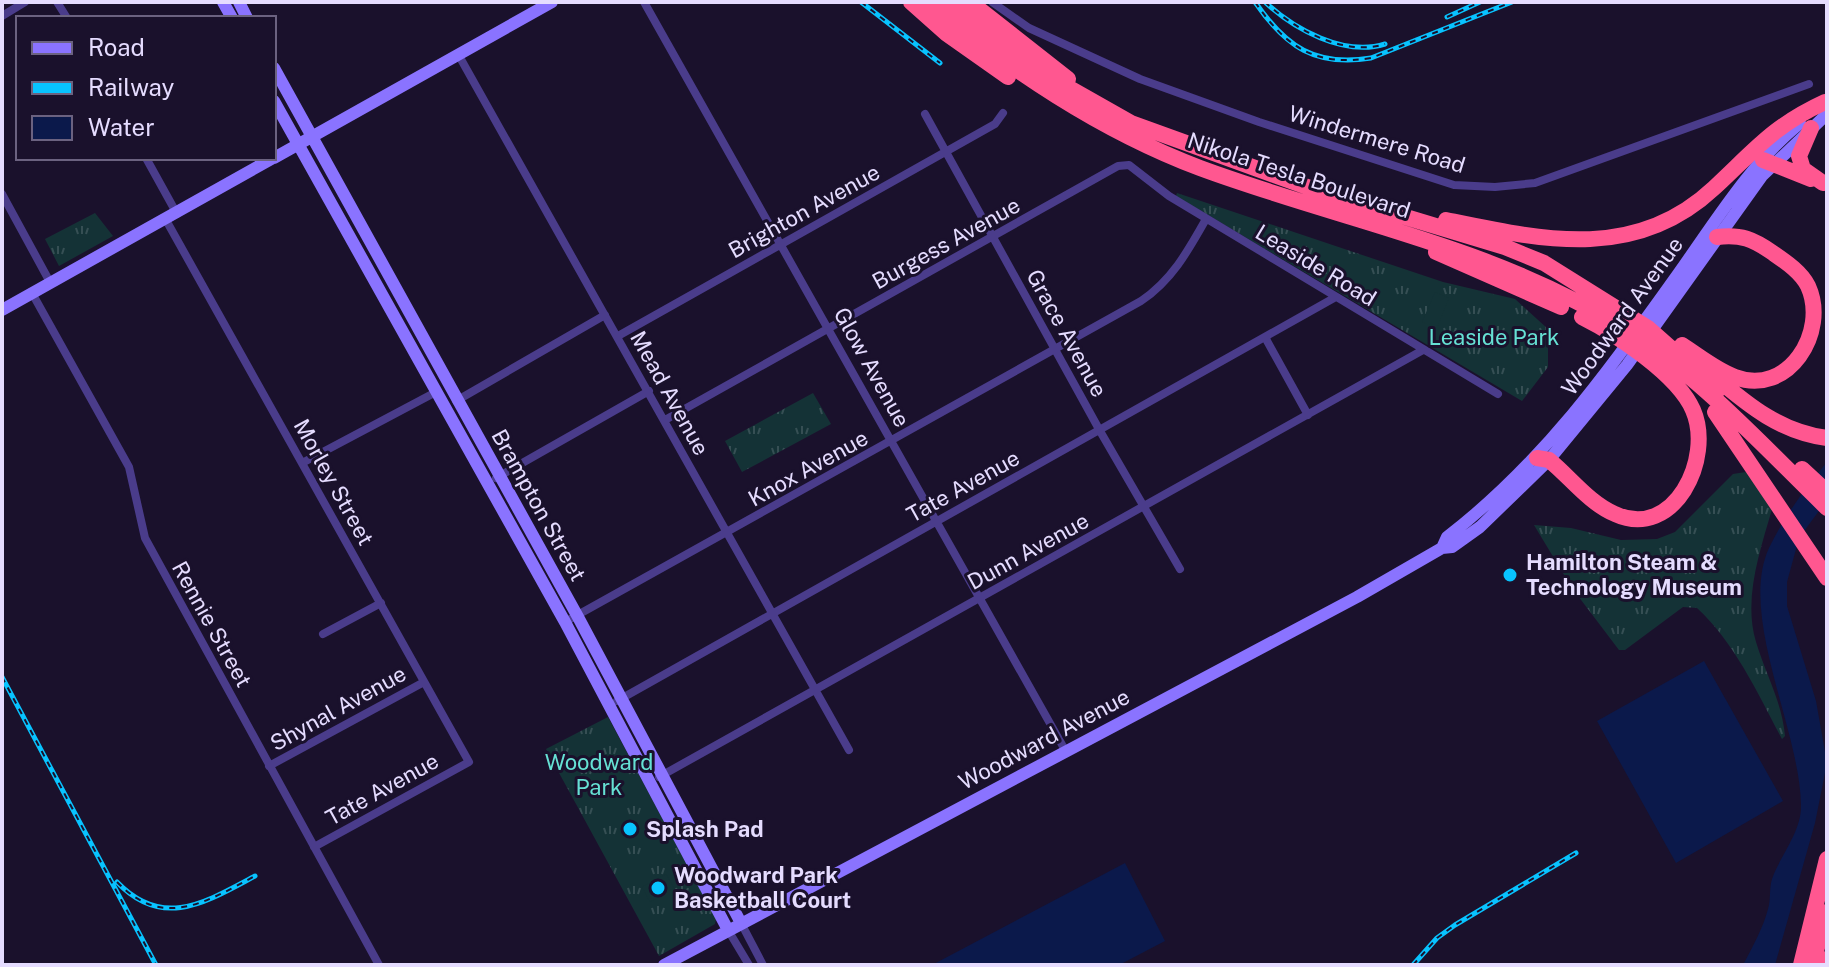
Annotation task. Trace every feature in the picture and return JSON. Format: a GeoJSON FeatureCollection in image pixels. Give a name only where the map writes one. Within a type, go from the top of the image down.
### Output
{"type":"FeatureCollection","features":[{"type":"Feature","properties":{"kind":"highway"},"geometry":{"type":"LineString","coordinates":[[911,2],[986,64],[1030,92],[1121,138],[1156,141]]}},
{"type":"Feature","properties":{"kind":"highway","name":"Nikola Tesla Boulevard"},"geometry":{"type":"LineString","coordinates":[[927,2],[1018,73],[1156,141],[1288,199],[1488,259],[1545,286],[1673,356]]}},
{"type":"Feature","properties":{"kind":"highway","name":"Nikola Tesla Boulevard"},"geometry":{"type":"LineString","coordinates":[[947,2],[1056,83],[1156,141],[1505,247],[1578,282],[1673,356]]}},
{"type":"Feature","properties":{"kind":"highway"},"geometry":{"type":"LineString","coordinates":[[970,2],[1055,69],[1156,141]]}},
{"type":"Feature","properties":{"kind":"highway"},"geometry":{"type":"LineString","coordinates":[[1313,189],[1489,229],[1553,239],[1620,237],[1648,230],[1686,210],[1769,133],[1826,105]]}},
{"type":"Feature","properties":{"kind":"highway"},"geometry":{"type":"LineString","coordinates":[[1811,128],[1799,156],[1803,169],[1825,184]]}},
{"type":"Feature","properties":{"kind":"highway"},"geometry":{"type":"LineString","coordinates":[[1768,162],[1825,184]]}},
{"type":"Feature","properties":{"kind":"highway"},"geometry":{"type":"LineString","coordinates":[[1408,234],[1442,255],[1592,322],[1673,381],[1685,394],[1698,423],[1700,452],[1691,481],[1669,506],[1647,517],[1631,519],[1614,514],[1543,459]]}},
{"type":"Feature","properties":{"kind":"highway"},"geometry":{"type":"LineString","coordinates":[[1578,282],[1616,302],[1736,377],[1763,380],[1794,364],[1810,338],[1813,306],[1807,284],[1788,264],[1755,240],[1740,235],[1717,237]]}},
{"type":"Feature","properties":{"kind":"highway"},"geometry":{"type":"LineString","coordinates":[[1673,356],[1766,417],[1823,438]]}},
{"type":"Feature","properties":{"kind":"highway"},"geometry":{"type":"LineString","coordinates":[[1673,356],[1792,467],[1827,508]]}},
{"type":"Feature","properties":{"kind":"highway"},"geometry":{"type":"LineString","coordinates":[[1673,356],[1722,421],[1827,578]]}},
{"type":"Feature","properties":{"kind":"highway"},"geometry":{"type":"LineString","coordinates":[[1792,467],[1827,492]]}},
{"type":"Feature","properties":{"kind":"highway"},"geometry":{"type":"LineString","coordinates":[[1801,965],[1827,859]]}},
{"type":"Feature","properties":{"kind":"highway"},"geometry":{"type":"LineString","coordinates":[[1812,965],[1827,912]]}},
{"type":"Feature","properties":{"kind":"highway"},"geometry":{"type":"LineString","coordinates":[[1825,965],[1827,959]]}},
{"type":"Feature","properties":{"kind":"main road"},"geometry":{"type":"LineString","coordinates":[[276,157],[552,2]]}},
{"type":"Feature","properties":{"kind":"main road"},"geometry":{"type":"LineString","coordinates":[[228,11],[239,3]]}},
{"type":"Feature","properties":{"kind":"main road","name":"Brampton Street"},"geometry":{"type":"LineString","coordinates":[[276,72],[456,401],[565,622],[615,702],[656,779],[741,923]]}},
{"type":"Feature","properties":{"kind":"main road","name":"Brampton Street"},"geometry":{"type":"LineString","coordinates":[[276,105],[436,392],[494,479],[578,617],[615,702]]}},
{"type":"Feature","properties":{"kind":"main road","name":"Woodward Avenue"},"geometry":{"type":"LineString","coordinates":[[1658,312],[1717,237],[1768,162],[1811,128],[1826,105]]}},
{"type":"Feature","properties":{"kind":"main road","name":"Woodward Avenue"},"geometry":{"type":"LineString","coordinates":[[664,965],[1357,597],[1442,548],[1452,547],[1480,527],[1543,459],[1622,362],[1768,162],[1826,105]]}},
{"type":"Feature","properties":{"kind":"main road"},"geometry":{"type":"LineString","coordinates":[[2,310],[271,160]]}},
{"type":"Feature","properties":{"kind":"main road","name":"Brampton Street"},"geometry":{"type":"LineString","coordinates":[[656,779],[728,930]]}},
{"type":"Feature","properties":{"kind":"street"},"geometry":{"type":"LineString","coordinates":[[2,16],[25,2]]}},
{"type":"Feature","properties":{"kind":"street","name":"Glow Avenue"},"geometry":{"type":"LineString","coordinates":[[644,2],[831,328],[1065,750]]}},
{"type":"Feature","properties":{"kind":"street","name":"Windermere Road"},"geometry":{"type":"LineString","coordinates":[[992,2],[1029,28],[1140,79],[1259,122],[1454,185],[1495,187],[1535,183],[1809,84]]}},
{"type":"Feature","properties":{"kind":"street","name":"Mead Avenue"},"geometry":{"type":"LineString","coordinates":[[458,54],[849,750]]}},
{"type":"Feature","properties":{"kind":"street","name":"Brighton Avenue"},"geometry":{"type":"LineString","coordinates":[[618,336],[995,124],[1003,113]]}},
{"type":"Feature","properties":{"kind":"street","name":"Grace Avenue"},"geometry":{"type":"LineString","coordinates":[[925,114],[1180,569]]}},
{"type":"Feature","properties":{"kind":"street","name":"Morley Street"},"geometry":{"type":"LineString","coordinates":[[147,160],[172,217],[469,762]]}},
{"type":"Feature","properties":{"kind":"street","name":"Burgess Avenue"},"geometry":{"type":"LineString","coordinates":[[665,420],[1118,166]]}},
{"type":"Feature","properties":{"kind":"street","name":"Leaside Road"},"geometry":{"type":"LineString","coordinates":[[1118,166],[1139,169],[1169,196],[1498,394]]}},
{"type":"Feature","properties":{"kind":"street"},"geometry":{"type":"LineString","coordinates":[[2,194],[51,284]]}},
{"type":"Feature","properties":{"kind":"street","name":"Knox Avenue"},"geometry":{"type":"LineString","coordinates":[[565,622],[1159,290],[1176,270],[1206,219]]}},
{"type":"Feature","properties":{"kind":"street","name":"Rennie Street"},"geometry":{"type":"LineString","coordinates":[[32,293],[129,467],[145,538],[379,965]]}},
{"type":"Feature","properties":{"kind":"street","name":"Tate Avenue"},"geometry":{"type":"LineString","coordinates":[[615,702],[1266,339],[1334,298]]}},
{"type":"Feature","properties":{"kind":"street"},"geometry":{"type":"LineString","coordinates":[[456,401],[605,315]]}},
{"type":"Feature","properties":{"kind":"street"},"geometry":{"type":"LineString","coordinates":[[1266,339],[1308,415]]}},
{"type":"Feature","properties":{"kind":"street","name":"Dunn Avenue"},"geometry":{"type":"LineString","coordinates":[[656,779],[1423,350]]}},
{"type":"Feature","properties":{"kind":"street"},"geometry":{"type":"LineString","coordinates":[[494,479],[649,391]]}},
{"type":"Feature","properties":{"kind":"street"},"geometry":{"type":"LineString","coordinates":[[304,462],[436,392]]}},
{"type":"Feature","properties":{"kind":"street"},"geometry":{"type":"LineString","coordinates":[[323,634],[381,603]]}},
{"type":"Feature","properties":{"kind":"street","name":"Shynal Avenue"},"geometry":{"type":"LineString","coordinates":[[269,766],[424,682]]}},
{"type":"Feature","properties":{"kind":"street","name":"Tate Avenue"},"geometry":{"type":"LineString","coordinates":[[314,847],[469,762]]}},
{"type":"Feature","properties":{"kind":"street","name":"Brampton Street"},"geometry":{"type":"LineString","coordinates":[[741,923],[763,965]]}},
{"type":"Feature","properties":{"kind":"street","name":"Brampton Street"},"geometry":{"type":"LineString","coordinates":[[728,930],[749,965]]}},
{"type":"Feature","properties":{"kind":"green space","name":"Leaside Park"},"geometry":{"type":"Polygon","coordinates":[[[1177,193],[1443,282],[1515,299],[1548,329],[1548,367],[1522,401],[1176,196],[1177,193]]]}},
{"type":"Feature","properties":{"kind":"green space"},"geometry":{"type":"Polygon","coordinates":[[[95,213],[113,236],[59,266],[45,239],[95,213]]]}},
{"type":"Feature","properties":{"kind":"green space"},"geometry":{"type":"Polygon","coordinates":[[[1435,292],[1449,298],[1437,328],[1422,322],[1435,292]]]}},
{"type":"Feature","properties":{"kind":"green space"},"geometry":{"type":"Polygon","coordinates":[[[813,393],[831,424],[742,472],[725,441],[813,393]]]}},
{"type":"Feature","properties":{"kind":"green space"},"geometry":{"type":"Polygon","coordinates":[[[1746,472],[1772,509],[1755,575],[1751,609],[1756,642],[1781,712],[1785,736],[1782,739],[1734,653],[1697,608],[1683,607],[1625,650],[1619,650],[1572,588],[1534,525],[1571,528],[1621,540],[1657,539],[1675,532],[1733,474],[1746,472]]]}},
{"type":"Feature","properties":{"kind":"green space","name":"Woodward Park"},"geometry":{"type":"Polygon","coordinates":[[[608,717],[716,919],[715,924],[659,956],[546,749],[608,717]]]}},
{"type":"Feature","properties":{"kind":"green space","name":"Woodward Park Basketball Court"},"geometry":{"type":"Polygon","coordinates":[[[666,874],[674,888],[650,902],[642,887],[666,874]]]}},
{"type":"Feature","properties":{"kind":"water"},"geometry":{"type":"Polygon","coordinates":[[[1827,462],[1827,500],[1799,538],[1787,582],[1787,606],[1816,701],[1827,763],[1815,823],[1775,965],[1743,965],[1763,923],[1769,906],[1772,879],[1798,824],[1801,805],[1798,775],[1765,639],[1761,575],[1769,548],[1781,525],[1827,462]]]}},
{"type":"Feature","properties":{"kind":"water"},"geometry":{"type":"Polygon","coordinates":[[[1704,661],[1783,801],[1676,863],[1597,721],[1704,661]]]}},
{"type":"Feature","properties":{"kind":"water"},"geometry":{"type":"Polygon","coordinates":[[[1125,863],[1165,941],[1119,965],[932,965],[1125,863]]]}},
{"type":"Feature","properties":{"kind":"railway"},"geometry":{"type":"LineString","coordinates":[[861,2],[940,63]]}},
{"type":"Feature","properties":{"kind":"railway"},"geometry":{"type":"LineString","coordinates":[[1255,2],[1278,31],[1304,50],[1318,56],[1351,60],[1371,58],[1512,2]]}},
{"type":"Feature","properties":{"kind":"railway"},"geometry":{"type":"LineString","coordinates":[[1265,2],[1305,31],[1337,44],[1353,47],[1385,44]]}},
{"type":"Feature","properties":{"kind":"railway"},"geometry":{"type":"LineString","coordinates":[[1447,17],[1480,2]]}},
{"type":"Feature","properties":{"kind":"railway"},"geometry":{"type":"LineString","coordinates":[[2,677],[156,965]]}},
{"type":"Feature","properties":{"kind":"railway"},"geometry":{"type":"LineString","coordinates":[[1413,965],[1437,938],[1455,925],[1576,853]]}},
{"type":"Feature","properties":{"kind":"railway"},"geometry":{"type":"LineString","coordinates":[[117,882],[134,897],[168,908],[202,902],[255,876]]}},
{"type":"Feature","properties":{"kind":"place","name":"Hamilton Steam & Technology Museum"},"geometry":{"type":"Point","coordinates":[1510,575]}},
{"type":"Feature","properties":{"kind":"place","name":"Splash Pad"},"geometry":{"type":"Point","coordinates":[630,829]}},
{"type":"Feature","properties":{"kind":"place","name":"Woodward Park Basketball Court"},"geometry":{"type":"Point","coordinates":[658,888]}}]}
